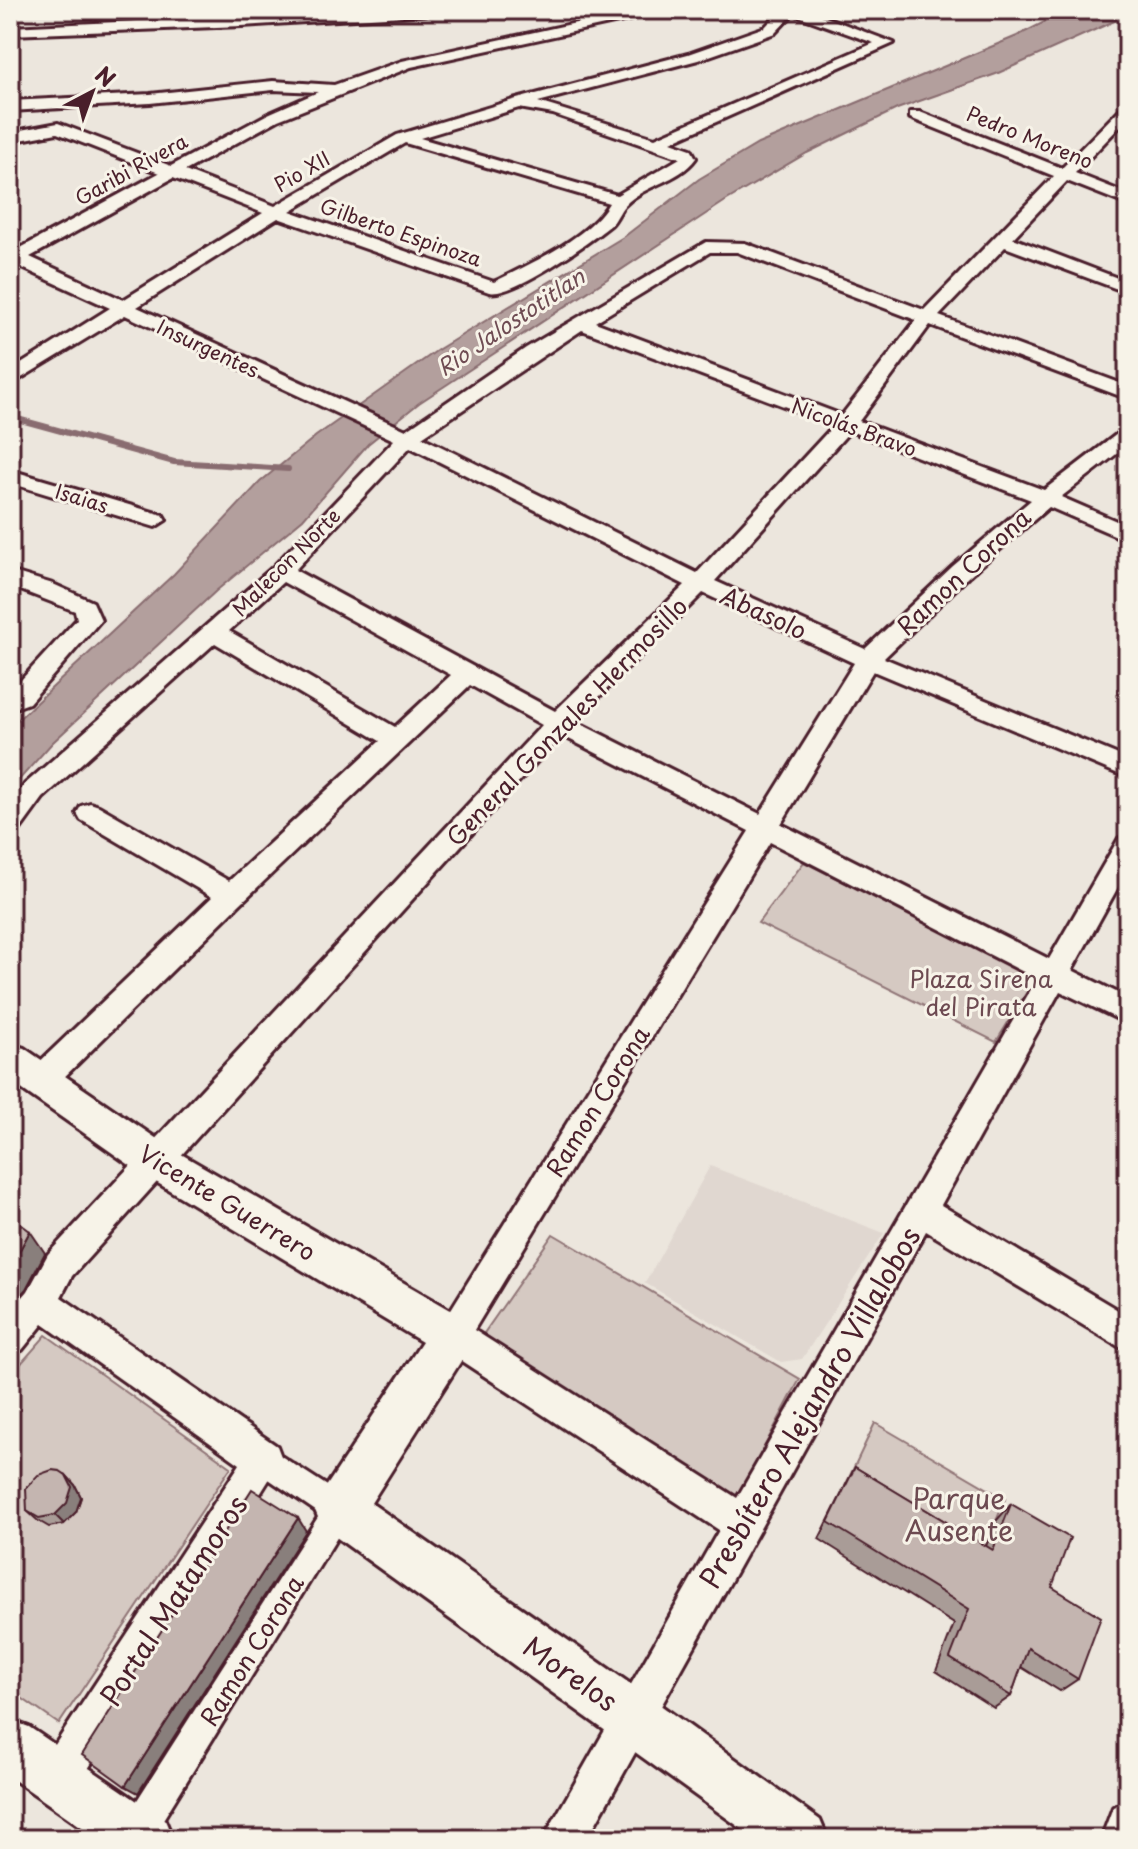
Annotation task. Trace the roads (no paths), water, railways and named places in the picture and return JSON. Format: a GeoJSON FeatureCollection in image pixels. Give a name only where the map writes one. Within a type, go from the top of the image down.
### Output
{"type":"FeatureCollection","features":[{"type":"Feature","properties":{"kind":"street"},"geometry":{"type":"LineString","coordinates":[[10,31],[242,22],[435,10]]}},
{"type":"Feature","properties":{"kind":"street","name":"Garibi Rivera"},"geometry":{"type":"LineString","coordinates":[[12,258],[273,117],[335,90],[407,64],[655,10]]}},
{"type":"Feature","properties":{"kind":"street"},"geometry":{"type":"LineString","coordinates":[[656,143],[887,43],[792,10]]}},
{"type":"Feature","properties":{"kind":"street","name":"Pio XII"},"geometry":{"type":"LineString","coordinates":[[10,379],[276,212],[403,138],[518,103],[693,57],[770,30],[792,10]]}},
{"type":"Feature","properties":{"kind":"street"},"geometry":{"type":"LineString","coordinates":[[10,106],[170,97],[252,85],[294,85],[335,90]]}},
{"type":"Feature","properties":{"kind":"street"},"geometry":{"type":"LineString","coordinates":[[403,138],[619,201],[683,165],[688,158],[685,152],[556,110],[518,103]]}},
{"type":"Feature","properties":{"kind":"street","name":"General Gonzales Hermosillo"},"geometry":{"type":"LineString","coordinates":[[10,1338],[40,1302],[60,1265],[155,1160],[558,723],[700,583],[845,425],[928,316],[1128,109]]}},
{"type":"Feature","properties":{"kind":"street","name":"Pedro Moreno"},"geometry":{"type":"LineString","coordinates":[[915,115],[1128,200]]}},
{"type":"Feature","properties":{"kind":"street","name":"Gilberto Espinoza"},"geometry":{"type":"LineString","coordinates":[[10,137],[58,128],[276,212],[495,288],[549,261],[608,219],[619,201]]}},
{"type":"Feature","properties":{"kind":"street"},"geometry":{"type":"LineString","coordinates":[[1001,239],[1128,288]]}},
{"type":"Feature","properties":{"kind":"street","name":"Malecon Norte"},"geometry":{"type":"LineString","coordinates":[[10,824],[34,791],[281,572],[400,435],[706,247],[739,247],[1128,393]]}},
{"type":"Feature","properties":{"kind":"street","name":"Insurgentes"},"geometry":{"type":"LineString","coordinates":[[12,258],[400,435]]}},
{"type":"Feature","properties":{"kind":"street","name":"Nicolás Bravo"},"geometry":{"type":"LineString","coordinates":[[580,323],[1043,497],[1128,534]]}},
{"type":"Feature","properties":{"kind":"street","name":"Abasolo"},"geometry":{"type":"LineString","coordinates":[[400,435],[700,583],[868,660],[1128,769]]}},
{"type":"Feature","properties":{"kind":"street","name":"Ramon Corona"},"geometry":{"type":"LineString","coordinates":[[142,1835],[339,1510],[452,1335],[868,660],[935,592],[1043,497],[1128,435]]}},
{"type":"Feature","properties":{"kind":"street","name":"Isaias"},"geometry":{"type":"LineString","coordinates":[[10,476],[155,520]]}},
{"type":"Feature","properties":{"kind":"street"},"geometry":{"type":"LineString","coordinates":[[281,572],[558,723],[765,831],[1128,1012]]}},
{"type":"Feature","properties":{"kind":"street"},"geometry":{"type":"LineString","coordinates":[[10,578],[85,607],[89,620],[20,697],[10,702]]}},
{"type":"Feature","properties":{"kind":"street"},"geometry":{"type":"LineString","coordinates":[[214,632],[398,740]]}},
{"type":"Feature","properties":{"kind":"street"},"geometry":{"type":"LineString","coordinates":[[25,1070],[231,895],[468,673]]}},
{"type":"Feature","properties":{"kind":"street"},"geometry":{"type":"LineString","coordinates":[[90,813],[231,895]]}},
{"type":"Feature","properties":{"kind":"street","name":"Presbítero Alejandro Villalobos"},"geometry":{"type":"LineString","coordinates":[[564,1839],[1128,845]]}},
{"type":"Feature","properties":{"kind":"street","name":"Vicente Guerrero"},"geometry":{"type":"LineString","coordinates":[[25,1070],[155,1160],[452,1335]]}},
{"type":"Feature","properties":{"kind":"street"},"geometry":{"type":"LineString","coordinates":[[921,1210],[1128,1335]]}},
{"type":"Feature","properties":{"kind":"street"},"geometry":{"type":"LineString","coordinates":[[40,1302],[339,1510]]}},
{"type":"Feature","properties":{"kind":"street"},"geometry":{"type":"LineString","coordinates":[[452,1335],[742,1523]]}},
{"type":"Feature","properties":{"kind":"street","name":"Portal Matamoros"},"geometry":{"type":"LineString","coordinates":[[70,1760],[264,1459]]}},
{"type":"Feature","properties":{"kind":"street","name":"Morelos"},"geometry":{"type":"LineString","coordinates":[[339,1510],[634,1717],[801,1839]]}},
{"type":"Feature","properties":{"kind":"street"},"geometry":{"type":"LineString","coordinates":[[10,1746],[70,1760],[142,1835]]}},
{"type":"Feature","properties":{"kind":"street"},"geometry":{"type":"LineString","coordinates":[[1122,1839],[1128,1822]]}},
{"type":"Feature","properties":{"kind":"water","name":"Rio Jalostotitlan"},"geometry":{"type":"Polygon","coordinates":[[[1068,10],[1128,10],[1128,15],[996,74],[897,109],[807,153],[727,200],[419,403],[368,444],[303,519],[216,591],[52,743],[10,790],[10,727],[174,574],[260,482],[316,436],[439,349],[625,236],[699,179],[758,144],[1017,36],[1068,10]]]}},
{"type":"Feature","properties":{"kind":"waterway"},"geometry":{"type":"LineString","coordinates":[[10,417],[174,462],[288,469]]}},
{"type":"Feature","properties":{"kind":"park label","name":"Plaza Sirena del Pirata"},"geometry":{"type":"Point","coordinates":[981,992]}},
{"type":"Feature","properties":{"kind":"park label","name":"Parque Ausente"},"geometry":{"type":"Point","coordinates":[959,1513]}}]}
